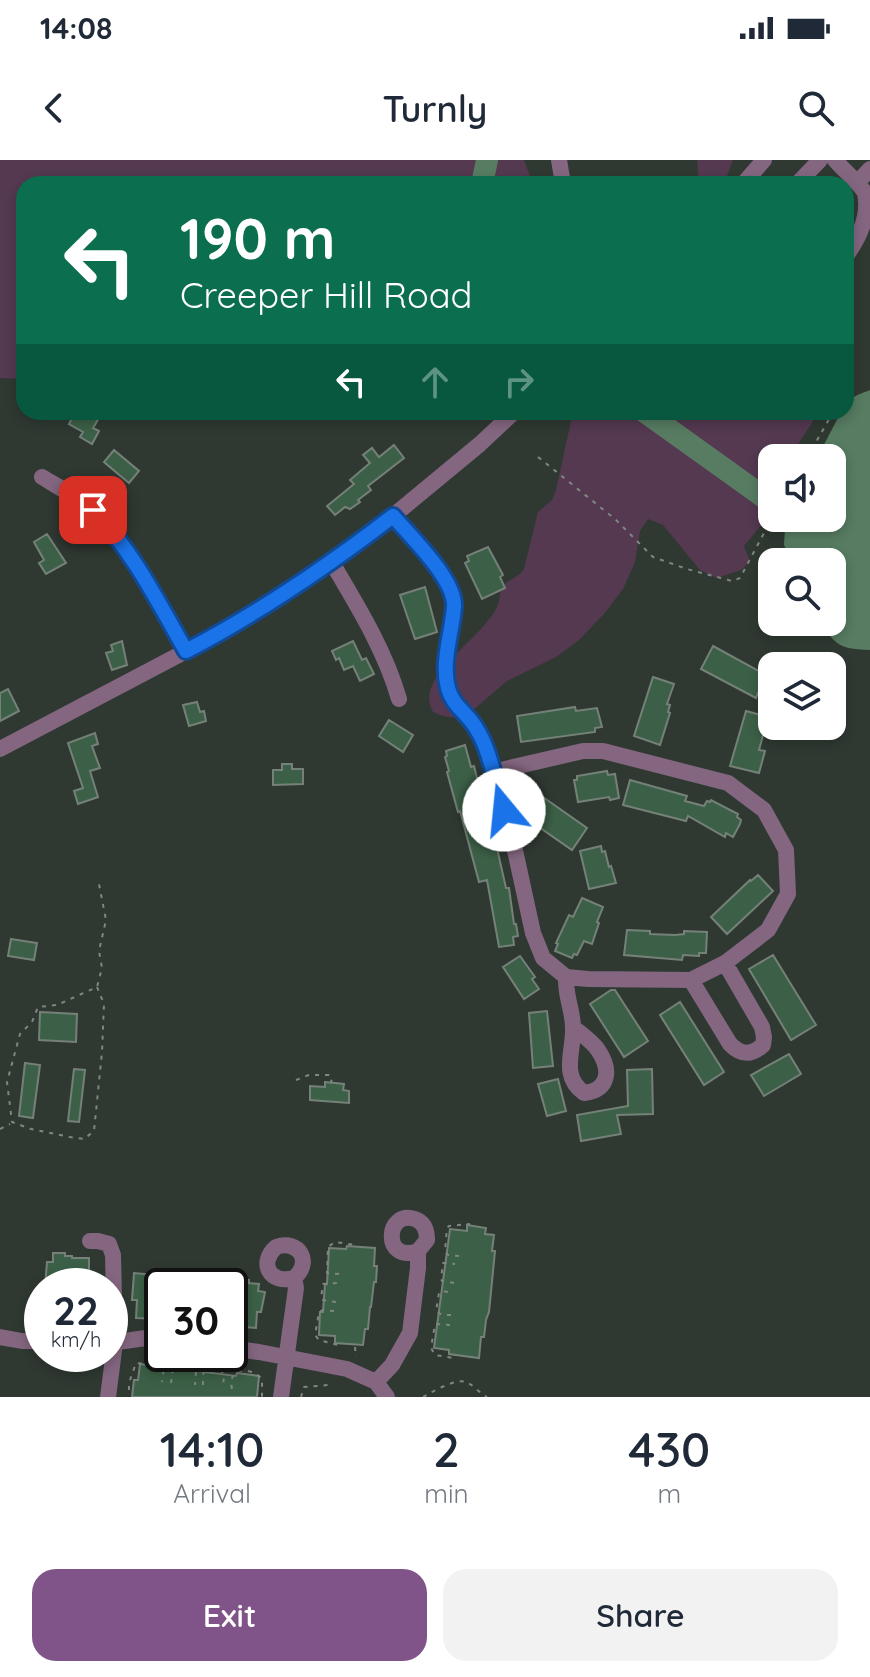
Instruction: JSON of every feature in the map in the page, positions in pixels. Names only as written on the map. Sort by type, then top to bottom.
[{"type":"street","points":[[751,176],[764,160]]},
{"type":"street","points":[[805,176],[820,160]]},
{"type":"street","points":[[835,160],[850,176]]},
{"type":"street","points":[[857,183],[870,169]]},
{"type":"street","points":[[854,180],[867,197],[869,215],[866,228],[854,245]]},
{"type":"street","points":[[0,749],[267,605],[393,516],[506,420]]},
{"type":"street","points":[[42,477],[93,510],[111,528],[142,573],[186,651]]},
{"type":"street","points":[[393,516],[445,577],[454,603],[447,658],[447,687],[455,704],[475,726],[487,749],[492,772],[511,832],[533,935],[543,958],[566,977],[691,980],[725,963],[768,930],[788,894],[786,850],[764,810],[728,783],[603,751],[583,751],[492,772]]},
{"type":"street","points":[[331,561],[376,643],[399,699]]},
{"type":"street","points":[[691,980],[730,1044],[743,1054],[759,1049],[764,1043],[762,1027],[725,963]]},
{"type":"street","points":[[566,977],[565,991],[573,1027]]},
{"type":"street","points":[[90,1241],[116,1242],[113,1268]]},
{"type":"street","points":[[376,1382],[392,1365],[410,1333],[418,1251]]},
{"type":"street","points":[[281,1397],[296,1288],[294,1278]]},
{"type":"street","points":[[0,1337],[24,1341]]},
{"type":"street","points":[[248,1351],[347,1369],[376,1382],[387,1397]]},
{"type":"street","points":[[108,1397],[110,1372]]},
{"type":"path","points":[[815,444],[828,420]]},
{"type":"path","points":[[538,457],[615,519],[653,557],[687,569],[732,581],[740,578],[764,532]]},
{"type":"path","points":[[0,1129],[12,1122],[84,1139],[94,1131],[104,1004],[97,987],[102,968],[99,951],[106,920],[99,884]]},
{"type":"path","points":[[12,1122],[7,1082],[20,1034],[32,1022],[38,1007],[57,1005],[97,987]]},
{"type":"path","points":[[296,1080],[309,1075],[329,1075],[331,1083]]},
{"type":"path","points":[[459,1256],[448,1255],[445,1251],[447,1228],[470,1224]]},
{"type":"path","points":[[339,1274],[327,1273],[328,1247],[335,1242],[355,1245]]},
{"type":"path","points":[[454,1283],[441,1279],[443,1263],[455,1264]]},
{"type":"path","points":[[336,1302],[321,1298],[323,1284],[337,1283]]},
{"type":"path","points":[[451,1315],[436,1311],[439,1293],[453,1293]]},
{"type":"path","points":[[334,1311],[319,1312],[315,1335],[319,1340],[342,1346]]},
{"type":"path","points":[[450,1325],[435,1324],[431,1348],[435,1355],[456,1357]]},
{"type":"path","points":[[129,1390],[136,1363],[161,1365],[164,1368],[162,1382]]},
{"type":"path","points":[[171,1383],[173,1368],[185,1367],[193,1368],[196,1372],[195,1385]]},
{"type":"path","points":[[203,1385],[205,1370],[221,1371],[224,1374],[223,1388]]},
{"type":"path","points":[[232,1389],[233,1374],[238,1371],[256,1373],[262,1379],[262,1397]]},
{"type":"path","points":[[423,1397],[461,1381],[468,1382],[487,1397]]},
{"type":"path","points":[[301,1397],[304,1387],[329,1385]]},
{"type":"shaded area","points":[[0,160],[524,160],[530,176],[16,176],[16,379],[0,378]]},
{"type":"shaded area","points":[[697,160],[733,160],[727,176],[698,176]]},
{"type":"shaded area","points":[[870,390],[870,650],[840,645],[830,636],[846,636],[846,548],[785,548],[784,545],[785,532],[846,532],[846,444],[824,444],[837,420],[854,420],[854,397]]},
{"type":"shaded area","points":[[571,420],[814,420],[798,444],[758,444],[758,529],[744,546],[750,561],[741,570],[717,578],[700,570],[663,525],[648,519],[640,531],[635,562],[623,589],[579,640],[556,657],[507,681],[466,716],[449,717],[433,712],[429,694],[436,678],[489,619],[497,606],[503,585],[524,569],[538,512],[552,500]]},
{"type":"building","points":[[71,420],[98,420],[93,428],[99,431],[92,444],[80,437],[83,432],[69,424]]},
{"type":"building","points":[[394,445],[404,458],[368,486],[371,490],[358,500],[360,502],[350,509],[345,507],[335,515],[327,506],[354,484],[350,480],[370,463],[363,455],[372,448],[379,457]]},
{"type":"building","points":[[114,450],[139,471],[129,483],[104,462]]},
{"type":"building","points":[[47,534],[66,563],[46,574],[39,563],[44,560],[34,542]]},
{"type":"building","points":[[488,547],[503,575],[500,577],[505,588],[482,599],[465,563],[469,561],[467,556]]},
{"type":"building","points":[[425,587],[437,632],[415,639],[400,595]]},
{"type":"building","points":[[122,641],[127,665],[112,670],[106,653],[113,651],[111,645]]},
{"type":"building","points":[[353,641],[362,660],[366,658],[374,674],[360,681],[353,666],[344,670],[332,651]]},
{"type":"building","points":[[713,646],[758,671],[756,698],[701,669]]},
{"type":"building","points":[[653,677],[674,684],[667,704],[670,705],[670,713],[660,745],[634,736]]},
{"type":"building","points":[[8,689],[19,711],[0,721],[0,693]]},
{"type":"building","points":[[197,702],[200,712],[204,711],[206,721],[189,726],[183,705]]},
{"type":"building","points":[[575,707],[576,711],[597,708],[602,727],[595,728],[595,732],[521,742],[517,716]]},
{"type":"building","points":[[746,711],[758,714],[758,740],[762,740],[759,750],[765,751],[759,773],[730,766]]},
{"type":"building","points":[[389,720],[413,735],[403,752],[379,736]]},
{"type":"building","points":[[95,733],[98,744],[92,746],[100,768],[90,771],[98,797],[78,804],[74,791],[83,788],[68,743]]},
{"type":"building","points":[[465,745],[471,767],[474,766],[486,822],[494,835],[506,888],[509,888],[518,936],[513,937],[514,945],[499,947],[487,880],[479,882],[447,772],[446,751]]},
{"type":"building","points":[[282,764],[292,764],[292,769],[303,769],[303,784],[273,785],[273,770],[282,770]]},
{"type":"building","points":[[607,771],[608,775],[615,774],[619,798],[578,802],[574,780],[577,776]]},
{"type":"building","points":[[630,780],[687,796],[685,801],[704,806],[711,800],[738,814],[740,824],[733,837],[726,833],[725,837],[688,816],[686,821],[623,805]]},
{"type":"building","points":[[534,794],[587,828],[572,850],[525,813],[527,810],[524,808]]},
{"type":"building","points":[[601,846],[616,883],[589,889],[580,851]]},
{"type":"building","points":[[758,875],[773,891],[727,934],[711,917]]},
{"type":"building","points":[[582,898],[603,907],[592,944],[584,941],[572,958],[555,951],[556,943],[569,915],[573,917]]},
{"type":"building","points":[[627,930],[675,935],[684,934],[684,931],[707,932],[706,953],[683,955],[682,960],[624,955]]},
{"type":"building","points":[[11,939],[37,943],[34,960],[8,956]]},
{"type":"building","points":[[773,955],[816,1025],[791,1040],[749,969]]},
{"type":"building","points":[[520,956],[535,977],[532,979],[539,989],[524,999],[503,967]]},
{"type":"building","points":[[615,990],[648,1041],[624,1057],[590,1004]]},
{"type":"building","points":[[680,1002],[724,1072],[704,1085],[660,1015]]},
{"type":"building","points":[[547,1011],[553,1066],[533,1068],[529,1013]]},
{"type":"building","points":[[40,1012],[77,1014],[76,1042],[39,1040]]},
{"type":"building","points":[[789,1054],[801,1074],[764,1096],[751,1075]]},
{"type":"building","points":[[25,1063],[40,1065],[33,1118],[19,1116]]},
{"type":"building","points":[[74,1069],[85,1070],[79,1122],[68,1121]]},
{"type":"building","points":[[652,1069],[653,1114],[617,1115],[621,1134],[581,1141],[577,1115],[628,1106],[627,1070]]},
{"type":"building","points":[[558,1079],[566,1111],[547,1116],[538,1084]]},
{"type":"building","points":[[325,1082],[344,1084],[343,1090],[349,1091],[349,1103],[310,1100],[310,1086],[325,1087]]},
{"type":"building","points":[[467,1225],[486,1228],[485,1234],[494,1235],[489,1312],[484,1337],[481,1337],[479,1358],[449,1354],[449,1350],[434,1348],[450,1229],[467,1231]]},
{"type":"building","points":[[347,1246],[375,1248],[376,1282],[363,1345],[335,1343],[335,1336],[319,1335],[329,1248],[346,1249]]},
{"type":"building","points":[[53,1253],[65,1253],[65,1256],[72,1258],[89,1258],[89,1268],[46,1268],[47,1262],[53,1262]]},
{"type":"building","points":[[134,1273],[144,1274],[144,1318],[136,1318],[137,1300],[132,1300]]},
{"type":"building","points":[[248,1280],[249,1283],[259,1284],[258,1291],[265,1292],[261,1312],[257,1312],[256,1328],[248,1327]]},
{"type":"building","points":[[140,1364],[144,1364],[144,1372],[259,1376],[257,1397],[132,1397],[134,1380],[138,1380]]},
{"type":"waterway","points":[[484,176],[487,160]]},
{"type":"waterway","points":[[656,420],[758,493]]},
{"type":"route","points":[[93,510],[126,548],[186,651],[241,621],[393,516],[445,577],[454,603],[447,658],[447,687],[455,704],[475,726],[487,749],[504,810]]}]
